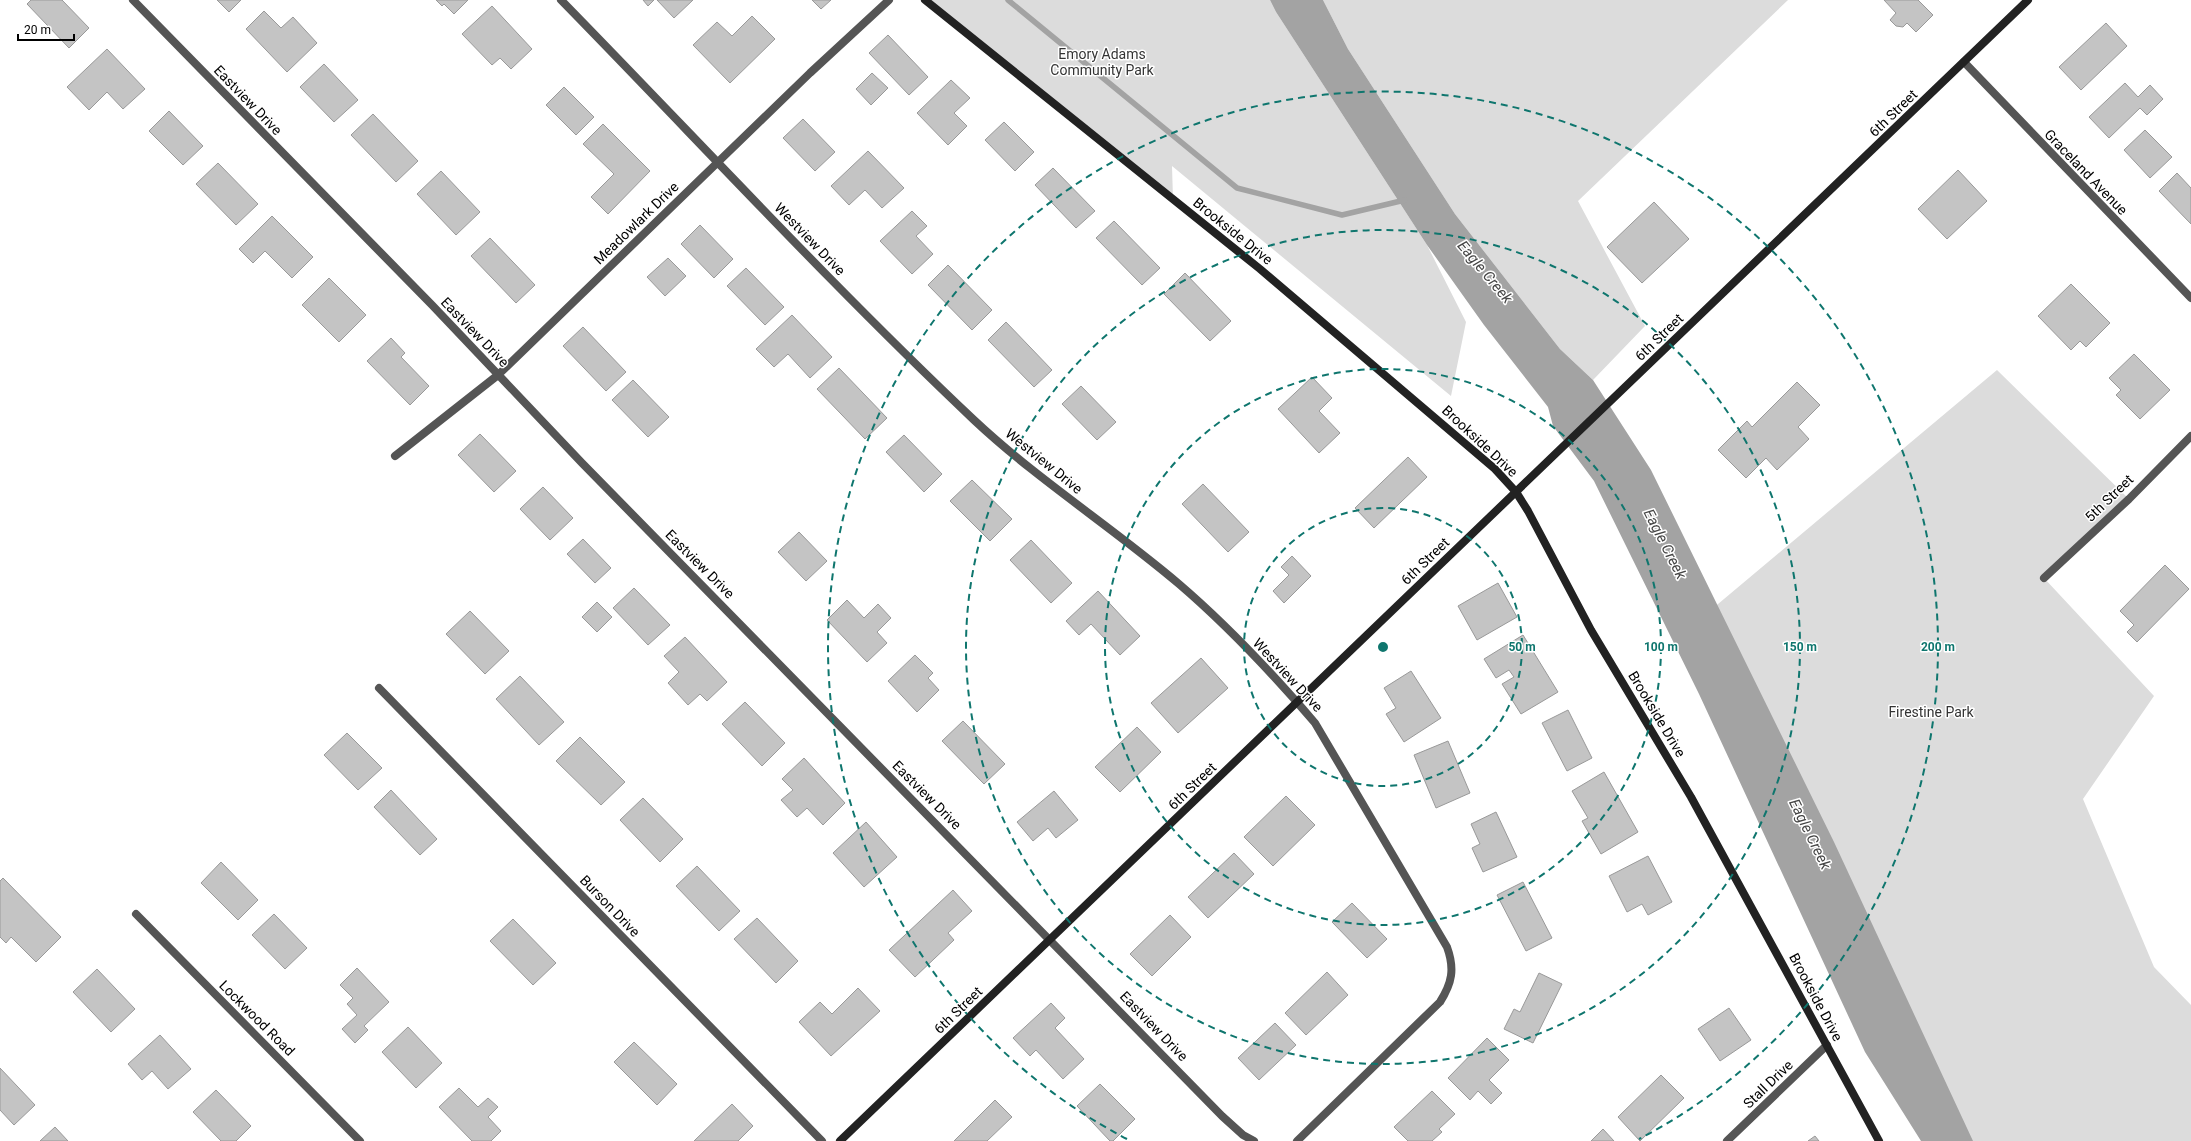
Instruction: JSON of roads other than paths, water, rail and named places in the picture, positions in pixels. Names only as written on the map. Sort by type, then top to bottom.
[{"type":"street","name":"Eastview Drive","points":[[133,0],[582,463],[1051,939],[1222,1116],[1243,1134],[1254,1141]]},
{"type":"street","name":"Westview Drive","points":[[561,0],[869,317],[974,420],[1032,470],[1179,585],[1297,702],[1315,723],[1447,947],[1451,959],[1452,978],[1440,1002],[1297,1141]]},
{"type":"street","name":"Meadowlark Drive","points":[[395,456],[498,375],[810,73],[889,0]]},
{"type":"street","name":"Brookside Drive","points":[[925,0],[1272,278],[1495,469],[1516,492],[1591,630],[1691,797],[1879,1141]]},
{"type":"street","name":"6th Street","points":[[840,1141],[2028,0]]},
{"type":"street","name":"Graceland Avenue","points":[[1964,62],[2191,298]]},
{"type":"street","name":"5th Street","points":[[2044,578],[2129,499],[2191,436]]},
{"type":"street","name":"Burson Drive","points":[[379,688],[822,1141]]},
{"type":"street","name":"Lockwood Road","points":[[136,914],[360,1141]]},
{"type":"street","name":"Stall Drive","points":[[1727,1141],[1827,1045]]},
{"type":"water","name":"Eagle Creek","points":[[1270,0],[1323,0],[1348,49],[1455,214],[1560,349],[1593,380],[1651,470],[1834,842],[1973,1141],[1921,1141],[1865,1052],[1699,694],[1594,481],[1553,426],[1548,407],[1484,325],[1427,245],[1276,12]]},
{"type":"waterway","points":[[1008,0],[1237,188],[1342,215],[1405,200]]},
{"type":"park label","name":"Emory Adams Community Park","points":[[1102,62]]},
{"type":"park label","name":"Firestine Park","points":[[1931,712]]}]
